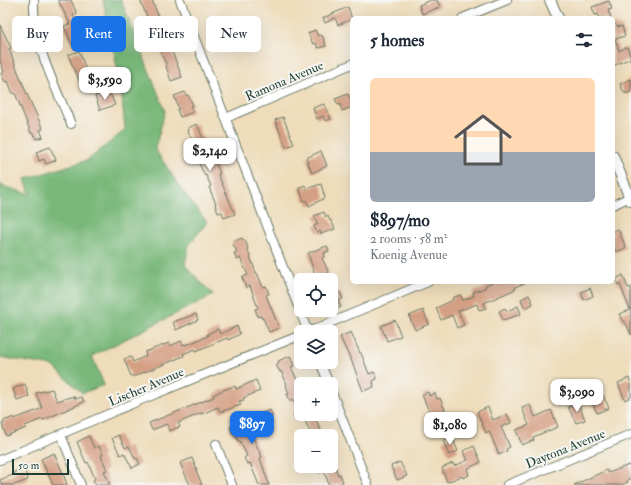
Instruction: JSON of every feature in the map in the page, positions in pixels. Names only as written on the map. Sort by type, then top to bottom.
[{"type":"street","points":[[34,0],[35,22],[42,52],[71,124]]},
{"type":"street","points":[[180,0],[305,325]]},
{"type":"street","points":[[468,16],[507,0]]},
{"type":"street","points":[[550,0],[557,16]]},
{"type":"street","name":"Ramona Avenue","points":[[226,118],[350,65]]},
{"type":"street","points":[[615,161],[630,199],[615,204]]},
{"type":"street","points":[[325,325],[423,284]]},
{"type":"street","name":"Lischer Avenue","points":[[0,460],[153,395],[294,338]]},
{"type":"street","points":[[338,408],[368,485]]},
{"type":"street","name":"Daytona Avenue","points":[[507,485],[631,434]]},
{"type":"street","points":[[61,435],[81,485]]},
{"type":"street","points":[[216,444],[232,485]]},
{"type":"green space","points":[[103,0],[121,0],[134,33],[134,52],[142,52],[165,111],[155,149],[182,190],[207,222],[189,245],[185,265],[213,295],[92,356],[104,385],[82,393],[53,366],[0,357],[0,182],[2,186],[30,194],[25,179],[88,160],[125,130],[121,86],[114,52],[126,52],[126,16],[106,16]]},
{"type":"building","points":[[58,0],[71,0],[77,14],[71,16],[71,42],[64,26],[70,24]]},
{"type":"building","points":[[140,0],[152,0],[158,16],[147,16]]},
{"type":"building","points":[[431,0],[437,0],[440,7],[422,14],[419,5]]},
{"type":"building","points":[[609,1],[612,9],[608,10],[610,16],[595,15],[592,7]]},
{"type":"building","points":[[348,7],[351,16],[350,20],[338,25],[335,18],[325,23],[323,18]]},
{"type":"building","points":[[615,24],[618,27],[622,26],[625,36],[615,39]]},
{"type":"building","points":[[0,25],[11,48],[9,49],[26,92],[43,129],[40,130],[43,137],[36,139],[33,133],[31,133],[15,93],[13,94],[8,81],[5,82],[1,73],[4,72],[0,60]]},
{"type":"building","points":[[315,30],[318,36],[322,35],[326,46],[318,48],[316,43],[313,44],[308,33]]},
{"type":"building","points":[[615,39],[619,51],[627,47],[631,58],[615,65]]},
{"type":"building","points":[[79,52],[85,67],[84,68],[92,85],[83,89],[68,55]]},
{"type":"building","points":[[160,52],[172,52],[182,77],[171,81],[167,66]]},
{"type":"building","points":[[631,79],[631,92],[626,94],[626,92],[624,93],[620,84]]},
{"type":"building","points":[[109,91],[115,105],[100,110],[95,96]]},
{"type":"building","points":[[185,92],[193,105],[190,106],[193,112],[180,117],[177,109],[179,109],[174,96]]},
{"type":"building","points":[[348,94],[350,98],[350,108],[342,111],[340,104],[338,105],[335,99]]},
{"type":"building","points":[[324,104],[331,119],[325,121],[323,116],[317,119],[313,108]]},
{"type":"building","points":[[283,117],[294,144],[286,147],[275,120]]},
{"type":"building","points":[[197,124],[212,161],[214,160],[220,173],[218,174],[235,214],[224,218],[222,212],[218,213],[209,187],[211,186],[196,157],[194,158],[191,150],[193,149],[189,141],[192,140],[188,128]]},
{"type":"building","points":[[50,147],[56,160],[46,164],[44,159],[39,161],[36,152]]},
{"type":"building","points":[[321,151],[327,166],[312,173],[306,158]]},
{"type":"building","points":[[321,184],[325,198],[309,206],[306,200],[304,201],[299,188],[305,185],[306,189]]},
{"type":"building","points":[[324,212],[326,217],[328,216],[330,221],[331,220],[335,229],[321,234],[320,231],[317,233],[314,226],[318,224],[314,216]]},
{"type":"building","points":[[618,229],[626,248],[616,252],[615,250],[615,230]]},
{"type":"building","points":[[242,238],[245,240],[256,273],[263,287],[266,286],[269,294],[266,295],[279,328],[269,332],[263,318],[262,319],[261,316],[258,317],[255,309],[258,308],[250,286],[246,288],[242,277],[248,275],[240,258],[237,260],[234,253],[237,252],[232,242]]},
{"type":"building","points":[[327,246],[329,251],[324,253],[325,256],[322,258],[329,273],[314,273],[308,253]]},
{"type":"building","points":[[623,275],[628,288],[631,287],[631,335],[625,321],[623,322],[619,314],[630,310],[620,284],[618,285],[616,279]]},
{"type":"building","points":[[522,284],[515,287],[516,289],[484,303],[486,308],[479,310],[477,304],[458,311],[464,325],[457,328],[452,315],[441,320],[436,308],[460,295],[463,300],[474,296],[473,292],[485,288],[486,285]]},
{"type":"building","points":[[590,288],[593,296],[584,300],[581,292]]},
{"type":"building","points":[[340,292],[343,299],[338,301],[338,293]]},
{"type":"building","points":[[529,295],[533,304],[525,308],[521,299]]},
{"type":"building","points":[[338,301],[341,307],[338,308]]},
{"type":"building","points":[[518,306],[521,314],[503,320],[499,311],[505,308],[507,311]]},
{"type":"building","points":[[423,310],[429,324],[415,330],[409,316]]},
{"type":"building","points":[[196,314],[198,320],[176,330],[173,322]]},
{"type":"building","points":[[395,320],[401,336],[387,341],[381,326]]},
{"type":"building","points":[[237,326],[240,334],[228,340],[227,338],[196,351],[195,349],[183,354],[184,356],[135,376],[131,376],[124,359],[131,357],[133,362],[146,356],[145,352],[169,343],[170,346],[181,341],[183,345],[186,345],[208,336],[207,334],[218,329],[220,334]]},
{"type":"building","points":[[351,332],[369,374],[374,372],[377,379],[373,381],[374,387],[363,391],[352,362],[340,337]]},
{"type":"building","points":[[290,356],[294,366],[291,367],[296,377],[294,377],[294,402],[293,399],[290,401],[287,394],[289,394],[287,384],[281,371],[280,372],[276,365],[279,364],[278,361]]},
{"type":"building","points":[[629,378],[631,384],[631,397],[625,400],[618,383]]},
{"type":"building","points":[[256,380],[260,391],[243,398],[244,400],[239,401],[241,405],[220,412],[218,407],[202,414],[201,413],[178,423],[180,427],[169,431],[167,424],[152,430],[149,423],[214,397],[213,395],[223,390],[235,386],[236,389]]},
{"type":"building","points":[[25,384],[29,396],[17,400],[13,389]]},
{"type":"building","points":[[52,389],[57,401],[74,396],[75,399],[82,397],[84,402],[43,420],[42,419],[25,426],[26,428],[6,436],[2,424],[4,423],[3,421],[14,417],[14,419],[42,408],[36,393]]},
{"type":"building","points":[[428,392],[429,396],[435,393],[437,399],[440,398],[445,410],[441,411],[442,414],[432,418],[422,395]]},
{"type":"building","points":[[603,395],[609,408],[597,413],[591,400]]},
{"type":"building","points":[[576,404],[576,406],[579,405],[585,420],[576,423],[568,407]]},
{"type":"building","points":[[530,405],[535,417],[551,410],[558,427],[533,437],[534,440],[522,445],[516,430],[529,425],[522,408]]},
{"type":"building","points":[[488,407],[493,420],[507,414],[511,423],[501,427],[510,447],[506,449],[507,451],[499,455],[489,431],[486,433],[477,412]]},
{"type":"building","points":[[270,410],[273,416],[256,423],[257,425],[249,429],[262,457],[260,458],[269,485],[259,485],[250,463],[247,464],[244,458],[247,456],[240,441],[238,441],[235,434],[233,435],[230,427]]},
{"type":"building","points":[[305,421],[317,421],[320,429],[309,429]]},
{"type":"building","points":[[119,435],[125,448],[129,446],[135,459],[137,458],[140,464],[132,468],[124,453],[120,455],[112,438]]},
{"type":"building","points":[[89,436],[94,448],[99,446],[103,455],[101,456],[107,470],[104,471],[110,485],[96,485],[93,480],[95,479],[88,462],[86,463],[77,442]]},
{"type":"building","points":[[452,437],[458,451],[449,455],[443,441]]},
{"type":"building","points":[[474,446],[481,462],[467,469],[469,475],[447,482],[442,468],[453,463],[454,466],[468,460],[463,451]]},
{"type":"building","points":[[54,453],[67,485],[53,485],[41,459]]},
{"type":"building","points":[[192,458],[202,485],[190,485],[180,463]]},
{"type":"building","points":[[400,462],[407,476],[397,480],[391,466]]},
{"type":"building","points":[[629,465],[631,469],[631,478],[627,480],[628,482],[621,485],[574,485],[607,470],[608,473]]},
{"type":"building","points":[[24,468],[28,480],[14,485],[2,485],[0,480],[15,474],[14,472]]},
{"type":"building","points":[[325,473],[340,474],[343,482],[336,485],[329,485]]}]
